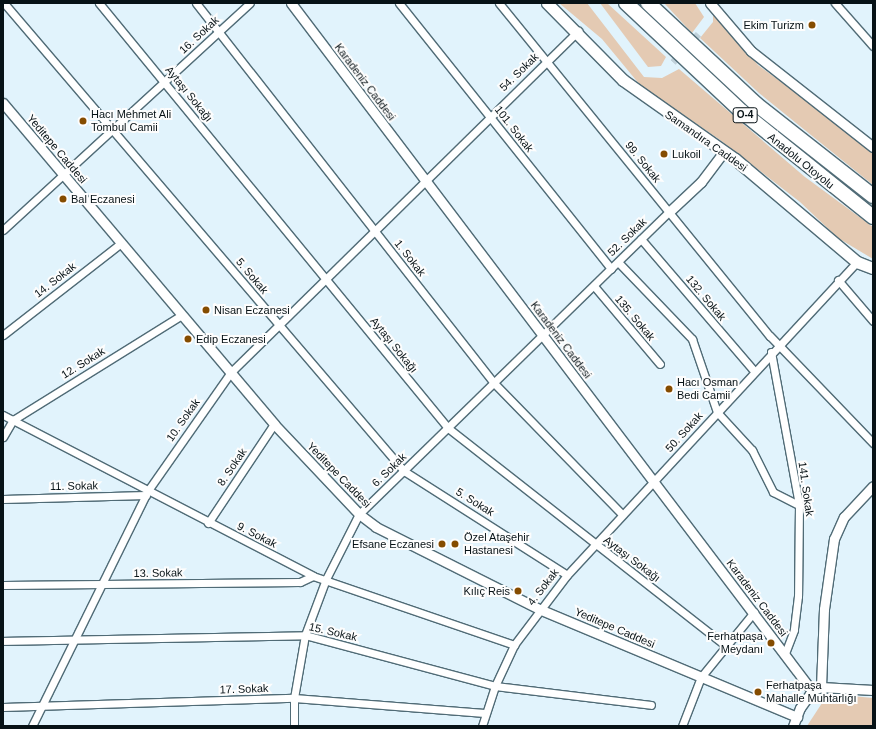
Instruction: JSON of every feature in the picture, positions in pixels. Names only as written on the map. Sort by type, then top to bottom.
[{"type":"highway","name":"Anadolu Otoyolu","points":[[626,3],[740,111],[797,160],[873,217]]},
{"type":"highway","name":"Anadolu Otoyolu","points":[[648,3],[756,104],[873,196]]},
{"type":"main road","name":"Samandıra Caddesi","points":[[547,3],[578,31],[623,80],[724,152],[857,262],[873,268]]},
{"type":"main road","points":[[857,262],[873,276]]},
{"type":"street","name":"5. Sokak","points":[[4,3],[404,471],[567,574]]},
{"type":"street","name":"Aytaşı Sokağı","points":[[99,3],[448,428],[593,544],[726,646]]},
{"type":"street","name":"1. Sokak","points":[[196,3],[494,383],[622,514]]},
{"type":"street","name":"16. Sokak","points":[[3,230],[250,3]]},
{"type":"street","name":"Karadeniz Caddesi","points":[[291,3],[542,336],[754,612],[812,691]]},
{"type":"street","name":"101. Sokak","points":[[399,3],[611,269]]},
{"type":"street","name":"99. Sokak","points":[[499,3],[770,336],[779,344]]},
{"type":"street","points":[[710,3],[751,51],[873,147]]},
{"type":"street","points":[[836,3],[870,37],[873,46]]},
{"type":"street","name":"54. Sokak","points":[[424,180],[578,31]]},
{"type":"street","name":"Yeditepe Caddesi","points":[[3,103],[274,424],[359,514],[376,527],[539,609],[797,717]]},
{"type":"street","name":"52. Sokak","points":[[542,336],[701,182],[724,152]]},
{"type":"street","name":"10. Sokak","points":[[32,726],[147,493],[231,372],[424,180]]},
{"type":"street","name":"132. Sokak","points":[[641,239],[754,371]]},
{"type":"street","name":"14. Sokak","points":[[3,335],[121,243]]},
{"type":"street","points":[[618,262],[692,339],[717,412],[752,450],[773,492],[799,505]]},
{"type":"street","name":"50. Sokak","points":[[653,482],[771,352],[838,280],[857,262]]},
{"type":"street","points":[[838,280],[873,321]]},
{"type":"street","name":"135. Sokak","points":[[594,286],[660,364]]},
{"type":"street","name":"12. Sokak","points":[[3,437],[13,420],[182,315]]},
{"type":"street","name":"6. Sokak","points":[[294,726],[294,698],[305,635],[326,578],[359,514],[542,336]]},
{"type":"street","points":[[779,344],[873,444]]},
{"type":"street","name":"141. Sokak","points":[[771,352],[799,505],[798,596],[794,630],[785,654]]},
{"type":"street","name":"9. Sokak","points":[[3,415],[147,493],[313,576],[326,578],[514,645]]},
{"type":"street","name":"8. Sokak","points":[[208,523],[274,424]]},
{"type":"street","name":"4. Sokak","points":[[482,726],[484,713],[514,645],[539,609],[593,544],[653,482]]},
{"type":"street","points":[[821,687],[824,608],[834,539],[844,517],[873,486]]},
{"type":"street","name":"11. Sokak","points":[[3,498],[147,493]]},
{"type":"street","name":"13. Sokak","points":[[3,585],[300,582],[313,576]]},
{"type":"street","points":[[682,726],[701,677],[754,612]]},
{"type":"street","name":"15. Sokak","points":[[3,640],[305,635],[495,686],[651,705]]},
{"type":"street","points":[[793,726],[812,691],[821,687],[873,690]]},
{"type":"street","name":"17. Sokak","points":[[3,707],[294,698],[484,713]]},
{"type":"shaded area","points":[[559,3],[587,3],[644,77],[662,78],[679,69],[805,177],[873,227],[873,259],[838,238],[800,202],[720,140],[640,85],[602,39]]},
{"type":"shaded area","points":[[600,3],[607,3],[666,57],[661,66],[648,67]]},
{"type":"shaded area","points":[[664,3],[695,3],[704,17],[692,33]]},
{"type":"shaded area","points":[[713,11],[758,65],[873,149],[873,185],[759,93],[700,38],[713,22]]},
{"type":"shaded area","points":[[852,696],[873,698],[873,726],[807,726],[824,700]]},
{"type":"tunnel","points":[[673,62],[698,34]]},
{"type":"place","name":"Ekim Turizm","points":[[812,25]]},
{"type":"place","name":"Hacı Mehmet Ali Tombul Camii","points":[[83,121]]},
{"type":"place","name":"Lukoil","points":[[664,154]]},
{"type":"place","name":"Bal Eczanesi","points":[[63,199]]},
{"type":"place","name":"Nisan Eczanesi","points":[[206,310]]},
{"type":"place","name":"Edip Eczanesi","points":[[188,339]]},
{"type":"place","name":"Hacı Osman Bedi Camii","points":[[669,389]]},
{"type":"place","name":"Efsane Eczanesi","points":[[442,544]]},
{"type":"place","name":"Özel Ataşehir Hastanesi","points":[[455,544]]},
{"type":"place","name":"Kılıç Reis","points":[[518,591]]},
{"type":"place","name":"Ferhatpaşa Meydanı","points":[[771,643]]},
{"type":"place","name":"Ferhatpaşa Mahalle Muhtarlığı","points":[[758,692]]}]
